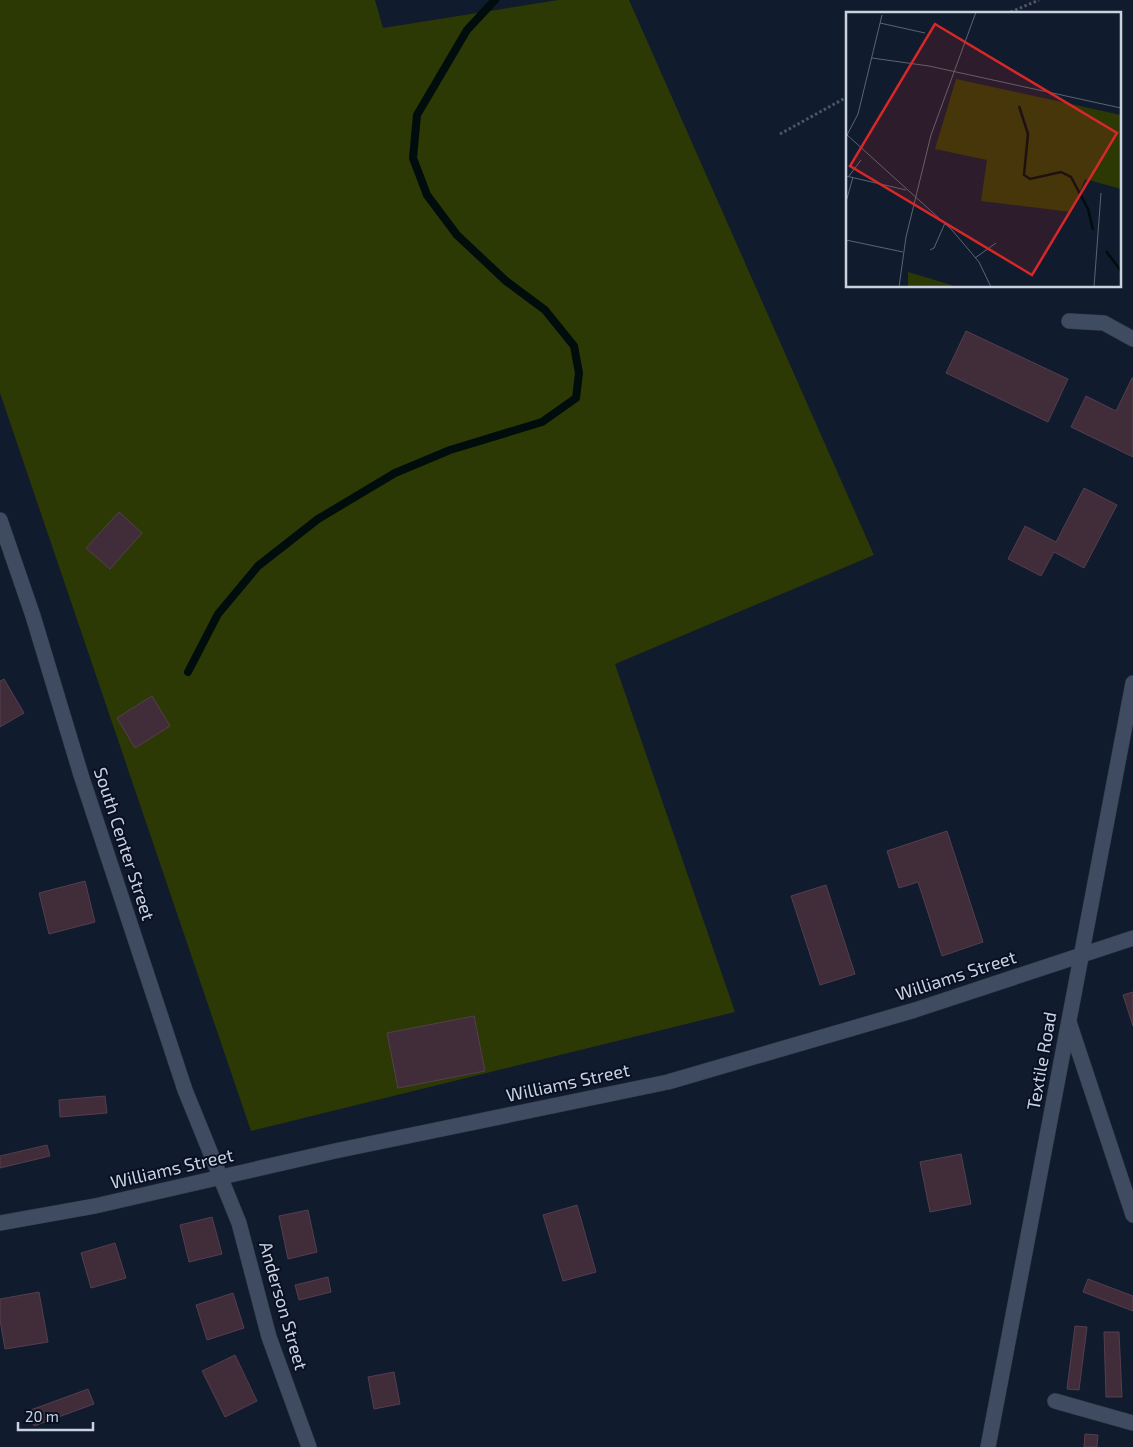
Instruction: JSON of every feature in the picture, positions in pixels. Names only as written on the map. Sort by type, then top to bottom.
[{"type":"street","points":[[1069,321],[1104,323],[1133,339]]},
{"type":"street","name":"South Center Street","points":[[0,520],[33,616],[81,775],[185,1090],[221,1177]]},
{"type":"street","name":"Textile Road","points":[[988,1447],[1132,688]]},
{"type":"street","name":"Williams Street","points":[[0,1223],[95,1206],[221,1177],[668,1082],[915,1010],[1133,938]]},
{"type":"street","points":[[1068,1020],[1133,1215]]},
{"type":"street","name":"Anderson Street","points":[[221,1177],[239,1223],[269,1337],[309,1447]]},
{"type":"street","points":[[1055,1401],[1133,1422]]},
{"type":"path","points":[[1011,12],[1039,0]]},
{"type":"path","points":[[780,134],[846,98]]},
{"type":"green space","points":[[0,0],[375,0],[383,28],[558,0],[629,0],[874,555],[615,664],[735,1012],[251,1131],[0,393]]},
{"type":"building","points":[[966,331],[1068,379],[1048,422],[946,373]]},
{"type":"building","points":[[1132,378],[1133,457],[1071,427],[1086,396],[1116,411]]},
{"type":"building","points":[[1084,488],[1117,505],[1084,568],[1054,552],[1041,576],[1008,559],[1025,526],[1056,542]]},
{"type":"building","points":[[119,512],[142,533],[110,569],[86,548]]},
{"type":"building","points":[[4,679],[24,713],[0,727],[0,681]]},
{"type":"building","points":[[152,696],[170,726],[135,748],[117,718]]},
{"type":"building","points":[[947,831],[983,942],[942,956],[918,882],[899,888],[887,851]]},
{"type":"building","points":[[85,881],[95,922],[49,934],[39,893]]},
{"type":"building","points":[[826,885],[855,974],[820,985],[791,896]]},
{"type":"building","points":[[1133,992],[1133,1026],[1123,995]]},
{"type":"building","points":[[474,1016],[485,1071],[398,1088],[387,1033]]},
{"type":"building","points":[[105,1096],[107,1113],[60,1117],[59,1100]]},
{"type":"building","points":[[47,1145],[50,1156],[0,1168],[0,1156]]},
{"type":"building","points":[[961,1154],[971,1204],[930,1212],[920,1162]]},
{"type":"building","points":[[577,1205],[596,1272],[563,1281],[543,1215]]},
{"type":"building","points":[[308,1210],[317,1252],[288,1259],[279,1216]]},
{"type":"building","points":[[212,1217],[222,1254],[189,1262],[180,1225]]},
{"type":"building","points":[[115,1243],[126,1278],[91,1288],[81,1253]]},
{"type":"building","points":[[328,1277],[331,1292],[299,1300],[295,1285]]},
{"type":"building","points":[[1088,1279],[1133,1296],[1133,1311],[1083,1292]]},
{"type":"building","points":[[39,1292],[48,1342],[5,1349],[0,1320],[0,1299]]},
{"type":"building","points":[[233,1293],[244,1328],[207,1340],[196,1305]]},
{"type":"building","points":[[1075,1326],[1087,1327],[1079,1390],[1067,1389]]},
{"type":"building","points":[[1104,1332],[1119,1332],[1122,1397],[1106,1397]]},
{"type":"building","points":[[235,1355],[257,1401],[225,1417],[202,1371]]},
{"type":"building","points":[[394,1372],[400,1404],[374,1409],[368,1377]]},
{"type":"building","points":[[88,1389],[94,1404],[34,1426],[28,1411]]},
{"type":"building","points":[[1085,1434],[1098,1435],[1097,1447],[1084,1447]]},
{"type":"waterway","points":[[188,672],[218,614],[258,566],[318,519],[395,473],[450,450],[542,422],[576,398],[579,373],[574,346],[545,310],[506,281],[457,235],[427,195],[413,158],[417,115],[467,30],[495,0]]}]
